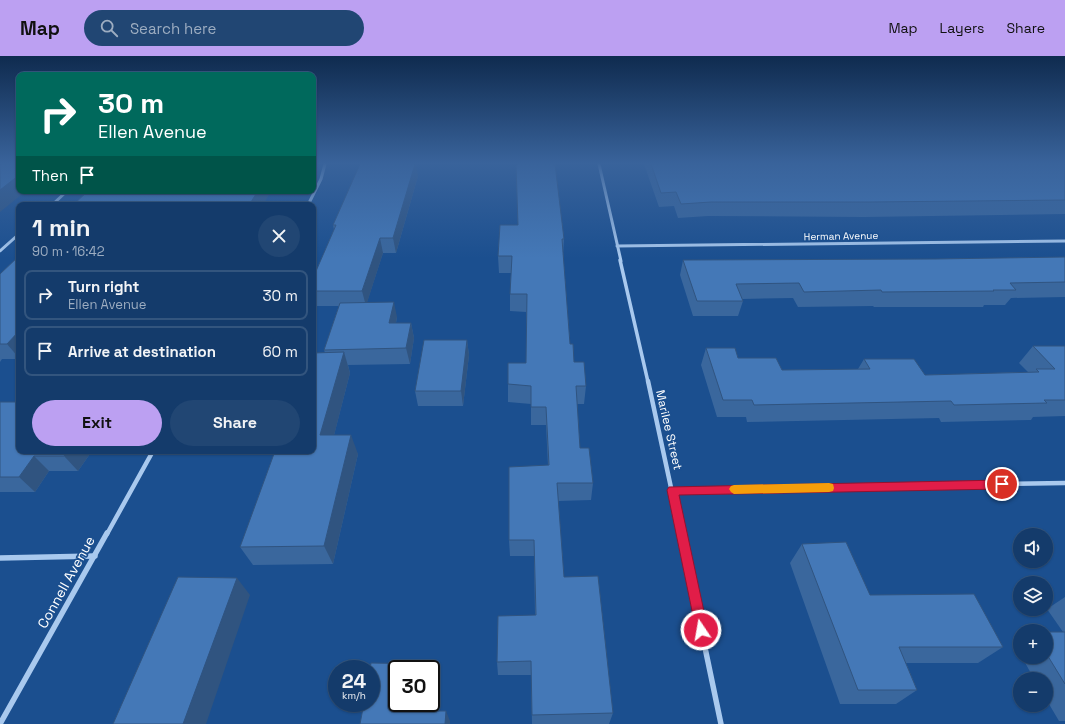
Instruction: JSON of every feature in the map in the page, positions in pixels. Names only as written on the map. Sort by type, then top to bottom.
[{"type":"street","points":[[55,202],[63,195]]},
{"type":"street","name":"Marilee Street","points":[[606,195],[672,490],[721,724]]},
{"type":"street","points":[[0,251],[16,237]]},
{"type":"street","name":"Herman Avenue","points":[[617,246],[1065,241]]},
{"type":"street","name":"Connell Avenue","points":[[0,724],[151,454]]},
{"type":"street","points":[[672,490],[1065,483]]},
{"type":"street","points":[[0,558],[95,556]]},
{"type":"building","points":[[84,195],[255,195],[251,202],[76,202]]},
{"type":"building","points":[[346,195],[406,195],[393,238],[380,238],[362,291],[316,291],[316,271],[336,225],[333,225]]},
{"type":"building","points":[[517,195],[559,195],[564,239],[562,239],[570,344],[573,344],[574,362],[584,362],[586,386],[576,386],[580,448],[589,448],[593,483],[557,483],[564,577],[598,576],[613,713],[532,715],[531,661],[497,662],[498,616],[536,615],[534,540],[509,540],[509,467],[549,465],[546,407],[531,407],[531,386],[508,384],[508,363],[526,363],[527,294],[510,294],[512,256],[498,256],[500,225],[518,225]]},
{"type":"building","points":[[677,195],[1065,195],[1065,200],[711,202],[681,204]]},
{"type":"building","points":[[1065,257],[1065,282],[1010,283],[1016,290],[882,292],[881,290],[804,292],[799,283],[736,284],[743,301],[697,301],[683,260],[935,259]]},
{"type":"building","points":[[16,259],[16,334],[7,344],[0,344],[0,274]]},
{"type":"building","points":[[394,302],[389,323],[411,323],[406,348],[324,350],[340,303]]},
{"type":"building","points":[[424,340],[467,340],[461,391],[415,391]]},
{"type":"building","points":[[1033,346],[1065,346],[1065,400],[1044,400],[1047,403],[954,405],[951,401],[754,405],[752,400],[723,400],[706,348],[735,348],[738,358],[776,358],[782,370],[870,369],[864,359],[914,359],[925,375],[1039,372],[1036,369],[1055,369]]},
{"type":"building","points":[[344,352],[320,435],[351,435],[324,546],[240,547],[274,454],[316,454],[316,353]]},
{"type":"building","points":[[0,402],[16,402],[16,454],[66,454],[64,456],[34,456],[19,477],[0,477]]},
{"type":"building","points":[[846,542],[870,595],[974,594],[1003,647],[899,647],[917,690],[858,690],[802,544]]},
{"type":"building","points":[[178,577],[237,578],[183,724],[113,724]]},
{"type":"building","points":[[1053,632],[1065,632],[1065,684],[1053,664]]},
{"type":"building","points":[[380,663],[388,663],[388,712],[446,711],[445,724],[360,724],[362,712],[380,712]]},
{"type":"slow traffic","points":[[734,489],[829,488]]},
{"type":"route","points":[[701,630],[672,490],[1002,484]]}]
